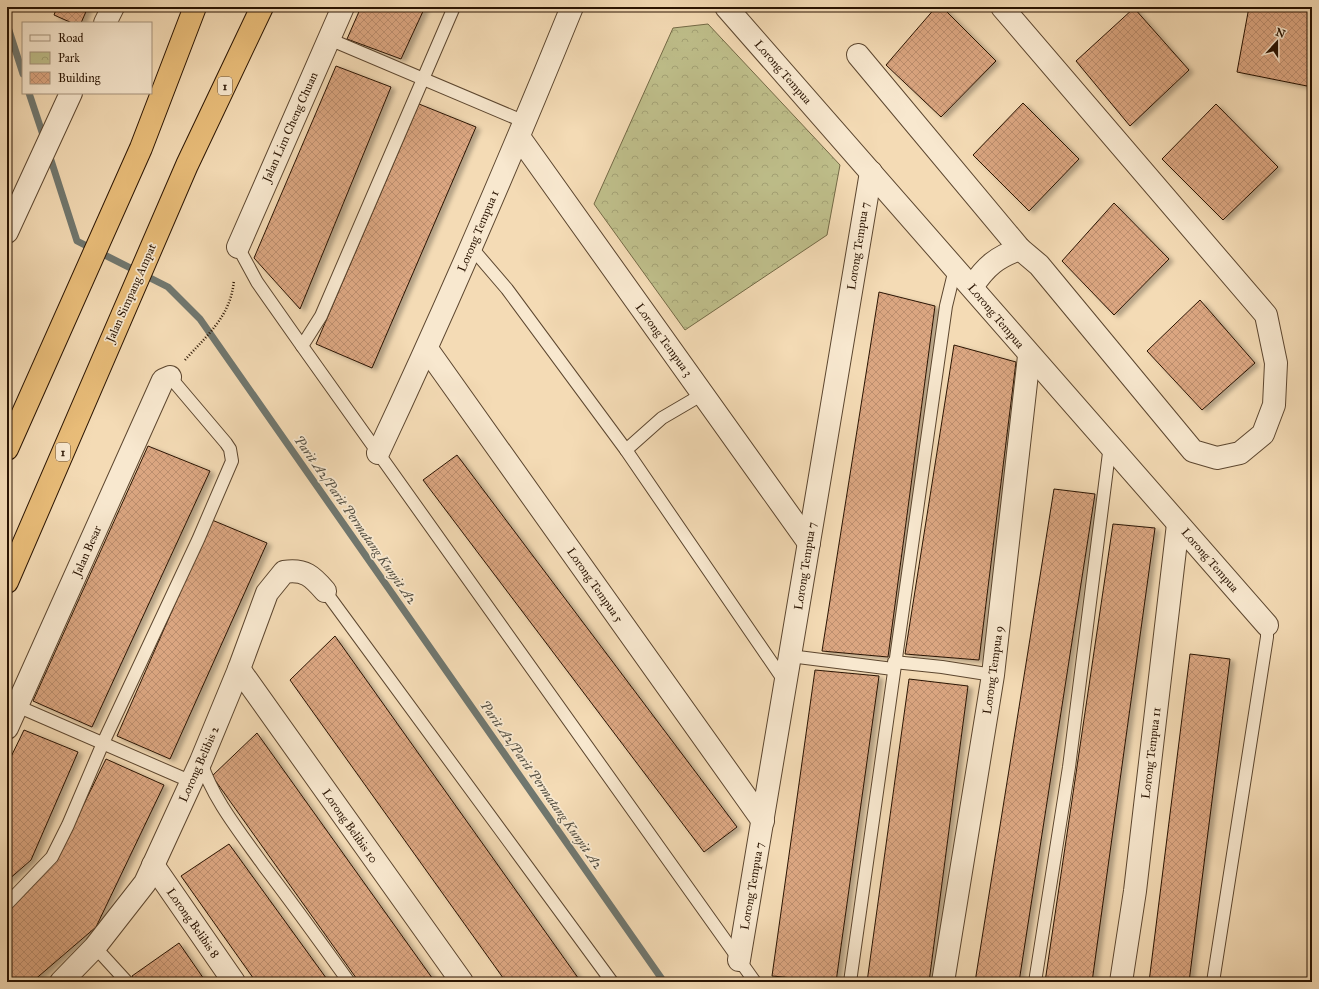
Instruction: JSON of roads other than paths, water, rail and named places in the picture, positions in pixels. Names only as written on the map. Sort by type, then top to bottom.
[{"type":"highway","points":[[7,449],[141,148],[195,7]]},
{"type":"highway","name":"Jalan Simpang Ampat","points":[[7,582],[187,165],[262,7]]},
{"type":"street","points":[[106,22],[113,7]]},
{"type":"street","name":"Jalan Lim Cheng Chuan","points":[[238,248],[343,7]]},
{"type":"street","name":"Lorong Tempua 1","points":[[378,453],[427,348],[522,130],[572,7]]},
{"type":"street","name":"Lorong Tempua","points":[[726,7],[972,287],[1029,356],[1110,445],[1267,625]]},
{"type":"street","points":[[858,55],[1020,249],[1039,265],[1193,451],[1217,458],[1240,453],[1263,434],[1274,405],[1276,362],[1266,315],[1002,7]]},
{"type":"street","points":[[7,232],[57,120],[70,94]]},
{"type":"street","name":"Lorong Tempua 3","points":[[522,130],[703,394],[809,543]]},
{"type":"street","name":"Lorong Tempua 7","points":[[739,960],[871,172]]},
{"type":"street","points":[[972,287],[983,270],[1004,255],[1020,249]]},
{"type":"street","name":"Lorong Tempua 5","points":[[427,348],[763,821]]},
{"type":"street","name":"Lorong Tempua 9","points":[[943,982],[993,675],[1029,356]]},
{"type":"street","name":"Jalan Besar","points":[[7,728],[163,380],[170,377]]},
{"type":"street","name":"Lorong Tempua 11","points":[[1121,982],[1135,891],[1178,524]]},
{"type":"street","name":"Lorong Belibis 2","points":[[61,982],[95,947],[145,883],[201,761],[239,669],[267,593],[284,572],[298,570],[313,578],[325,591]]},
{"type":"street","name":"Lorong Belibis 10","points":[[239,669],[462,982]]},
{"type":"street","name":"Lorong Belibis 8","points":[[153,865],[234,982]]},
{"type":"lane","points":[[302,346],[321,316],[454,7]]},
{"type":"lane","points":[[329,39],[423,80],[522,130]]},
{"type":"lane","points":[[471,247],[507,289],[626,450],[786,683]]},
{"type":"lane","points":[[238,248],[257,282],[302,346],[755,982]]},
{"type":"lane","points":[[850,982],[946,306],[955,269]]},
{"type":"lane","points":[[7,904],[52,857],[68,825],[103,743],[198,540],[232,461],[230,449],[170,377]]},
{"type":"lane","points":[[626,450],[662,418],[703,394]]},
{"type":"lane","points":[[1035,982],[1069,767],[1110,445]]},
{"type":"lane","points":[[325,591],[612,982]]},
{"type":"lane","points":[[1213,982],[1267,637],[1267,625]]},
{"type":"lane","points":[[790,656],[894,665],[942,667],[993,675]]},
{"type":"lane","points":[[17,706],[192,782]]},
{"type":"lane","points":[[201,761],[215,793],[245,839],[349,982]]},
{"type":"lane","points":[[95,947],[127,982]]},
{"type":"waterway","name":"Parit A2/Parit Permatang Kunyit A2","points":[[7,24],[22,71]]},
{"type":"waterway","name":"Parit A2/Parit Permatang Kunyit A2","points":[[29,94],[44,138]]},
{"type":"waterway","name":"Parit A2/Parit Permatang Kunyit A2","points":[[49,154],[77,241],[168,287],[200,319],[664,982]]}]
